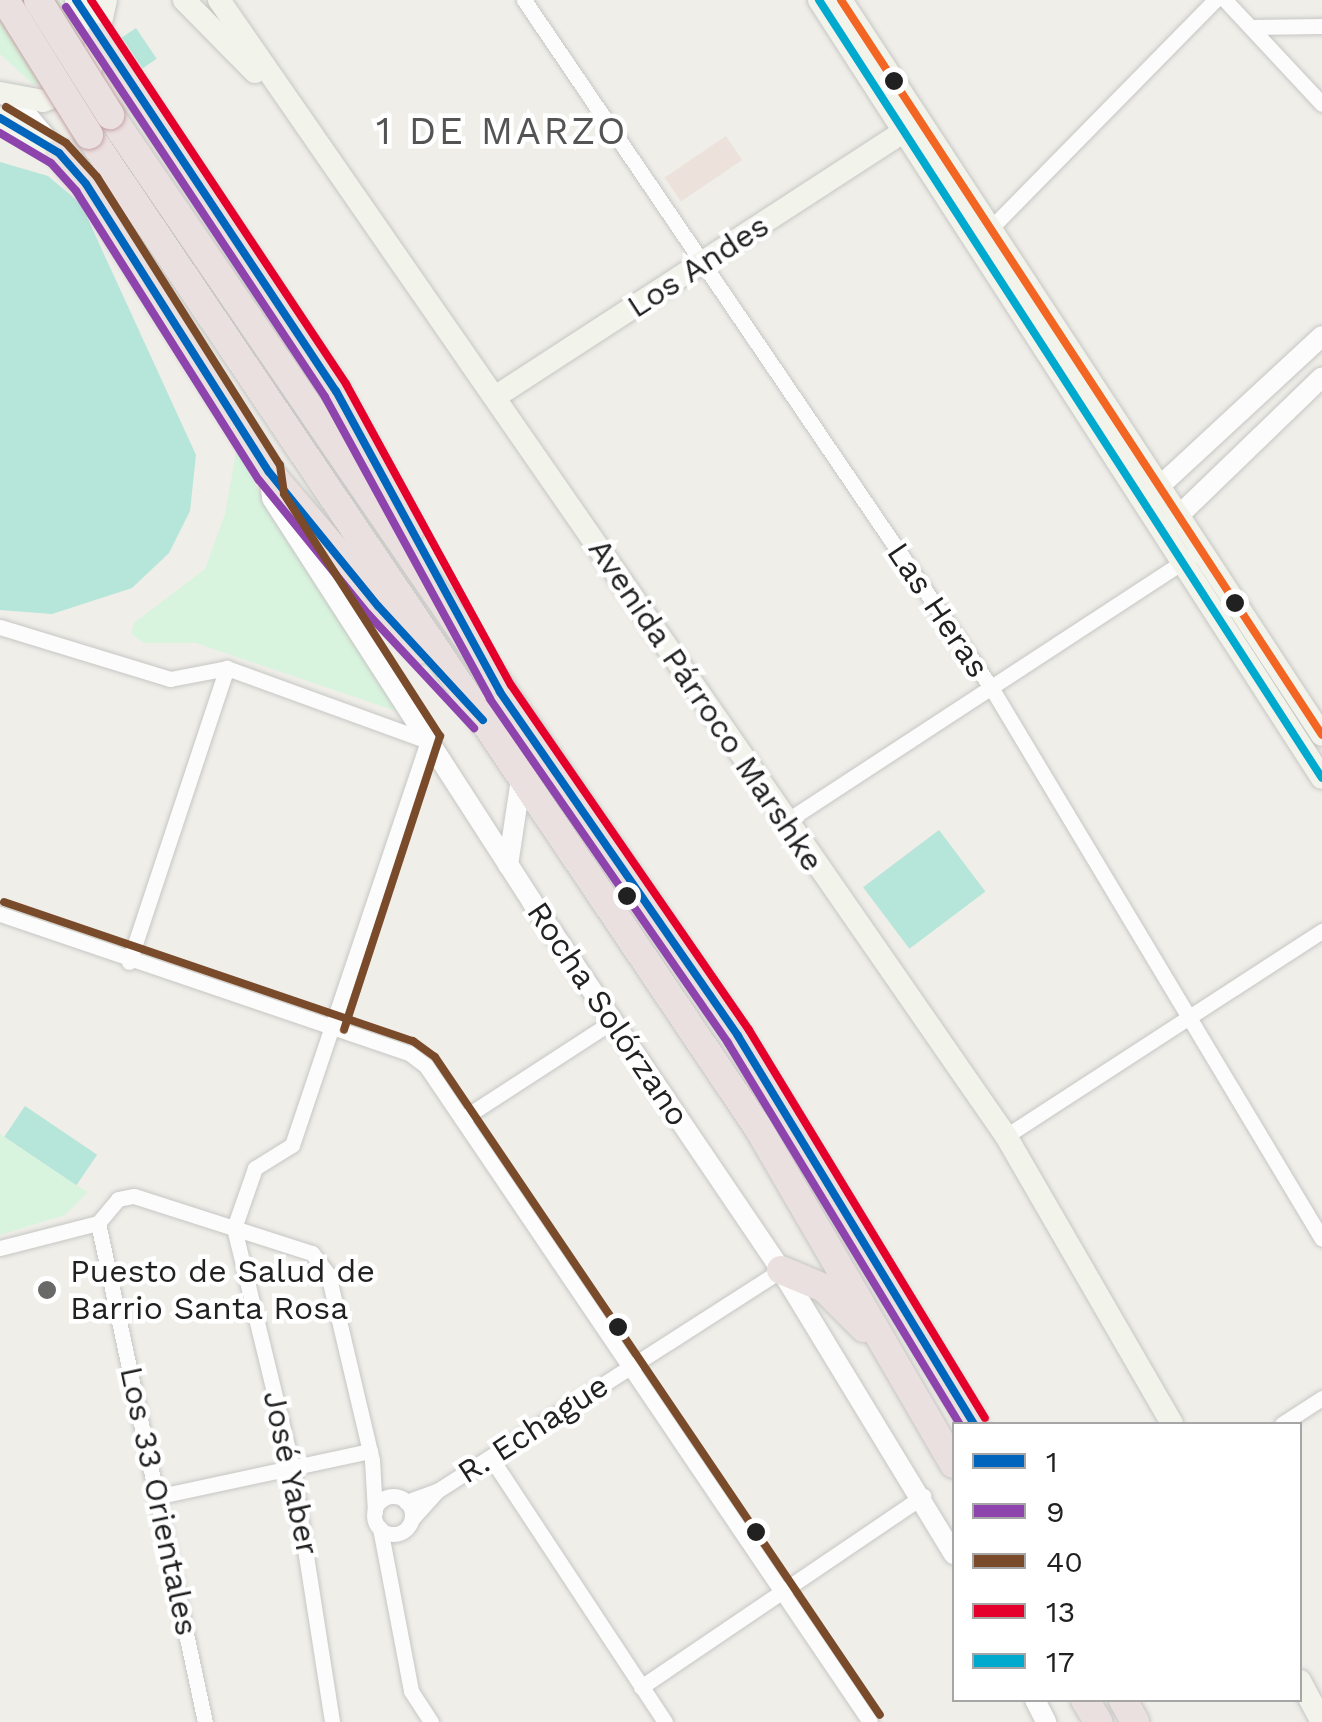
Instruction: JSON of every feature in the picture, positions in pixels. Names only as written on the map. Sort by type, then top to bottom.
[{"type":"highway","points":[[5,0],[178,268],[746,1110],[952,1460]]},
{"type":"highway","points":[[38,0],[500,692],[738,1036],[973,1422]]},
{"type":"highway","points":[[100,37],[336,391],[500,692]]},
{"type":"highway","points":[[59,154],[86,184],[269,472],[378,606],[479,713]]},
{"type":"highway","points":[[781,1270],[841,1300],[903,1373]]},
{"type":"main road","points":[[76,0],[100,37]]},
{"type":"main road","points":[[3,89],[44,101],[76,92],[91,77],[106,0]]},
{"type":"main road","points":[[184,0],[294,107]]},
{"type":"main road","name":"Avenida Párroco Marshke","points":[[219,0],[1006,1136],[1171,1422]]},
{"type":"main road","points":[[818,0],[988,230],[1162,486],[1180,515],[1191,556],[1322,778]]},
{"type":"main road","points":[[841,0],[909,128],[1162,533],[1191,556],[1322,735]]},
{"type":"main road","points":[[0,118],[59,154]]},
{"type":"main road","name":"Los Andes","points":[[495,396],[909,128]]},
{"type":"main road","points":[[1302,1685],[1322,1722]]},
{"type":"street","name":"Las Heras","points":[[524,0],[992,689],[1322,1239]]},
{"type":"street","points":[[988,230],[1216,0]]},
{"type":"street","points":[[1225,0],[1322,104]]},
{"type":"street","points":[[1251,28],[1322,26]]},
{"type":"street","points":[[3,89],[59,154]]},
{"type":"street","points":[[1142,502],[1322,336]]},
{"type":"street","points":[[1162,533],[1322,377]]},
{"type":"street","name":"Rocha Solórzano","points":[[269,472],[272,498],[508,866],[781,1270],[923,1496],[952,1550]]},
{"type":"street","points":[[785,822],[1191,556]]},
{"type":"street","points":[[0,627],[170,680],[226,668],[428,740],[292,1145],[255,1168],[234,1228]]},
{"type":"street","points":[[129,962],[226,668]]},
{"type":"street","points":[[508,866],[521,779]]},
{"type":"street","points":[[0,914],[129,962],[409,1053],[462,1119],[870,1722]]},
{"type":"street","points":[[1006,1136],[1187,1014],[1322,931]]},
{"type":"street","points":[[462,1119],[613,1021]]},
{"type":"street","points":[[0,1248],[98,1223],[118,1200],[134,1196],[312,1253],[328,1274],[371,1455],[378,1520],[390,1559],[412,1691],[430,1722]]},
{"type":"street","name":"Los 33 Orientales","points":[[98,1223],[160,1496],[205,1722]]},
{"type":"street","name":"José Yaber","points":[[234,1228],[292,1466],[332,1722]]},
{"type":"street","name":"R. Echague","points":[[378,1520],[380,1502],[437,1491],[781,1270]]},
{"type":"street","points":[[1285,1422],[1322,1398]]},
{"type":"street","points":[[160,1496],[292,1466],[371,1455]]},
{"type":"street","points":[[371,1455],[402,1500],[410,1523],[391,1534],[378,1520]]},
{"type":"street","points":[[491,1458],[666,1722]]},
{"type":"street","name":"R. Echague","points":[[390,1559],[410,1523],[437,1491]]},
{"type":"street","points":[[641,1687],[923,1496]]},
{"type":"shaded area","points":[[136,28],[157,59],[143,68],[122,38]]},
{"type":"shaded area","points":[[726,136],[742,160],[681,201],[665,177]]},
{"type":"shaded area","points":[[0,162],[48,176],[81,204],[196,455],[190,511],[169,553],[132,588],[52,614],[0,610]]},
{"type":"shaded area","points":[[939,830],[985,891],[909,949],[863,887]]},
{"type":"shaded area","points":[[25,1106],[97,1155],[76,1185],[4,1137]]},
{"type":"green space","points":[[0,0],[60,0],[80,36],[75,68],[64,80],[34,85],[0,54]]},
{"type":"green space","points":[[237,447],[270,515],[402,713],[196,643],[144,643],[131,634],[134,623],[205,569],[225,514]]},
{"type":"green space","points":[[0,1134],[88,1192],[65,1215],[0,1235]]},
{"type":"transit line","name":"1","points":[[76,0],[336,391],[500,692],[738,1036],[973,1422]]},
{"type":"transit line","name":"13","points":[[91,0],[346,384],[511,685],[749,1030],[985,1418]]},
{"type":"transit line","name":"17","points":[[819,0],[1322,778]]},
{"type":"transit line","points":[[841,0],[1322,735]]},
{"type":"transit line","name":"9","points":[[66,7],[325,397],[490,699],[728,1043],[959,1422]]},
{"type":"transit line","name":"40","points":[[6,107],[66,143],[97,177],[280,465],[284,494],[440,736],[344,1030]]},
{"type":"transit line","name":"1","points":[[0,118],[59,153],[86,184],[269,472],[378,606],[483,720]]},
{"type":"transit line","name":"9","points":[[0,133],[51,163],[76,191],[259,480],[368,614],[474,728]]},
{"type":"transit line","name":"40","points":[[4,902],[413,1041],[435,1057],[880,1715]]},
{"type":"place","name":"Puesto de Salud de Barrio Santa Rosa","points":[[47,1290]]},
{"type":"district","name":"1 DE MARZO","points":[[502,132]]}]
